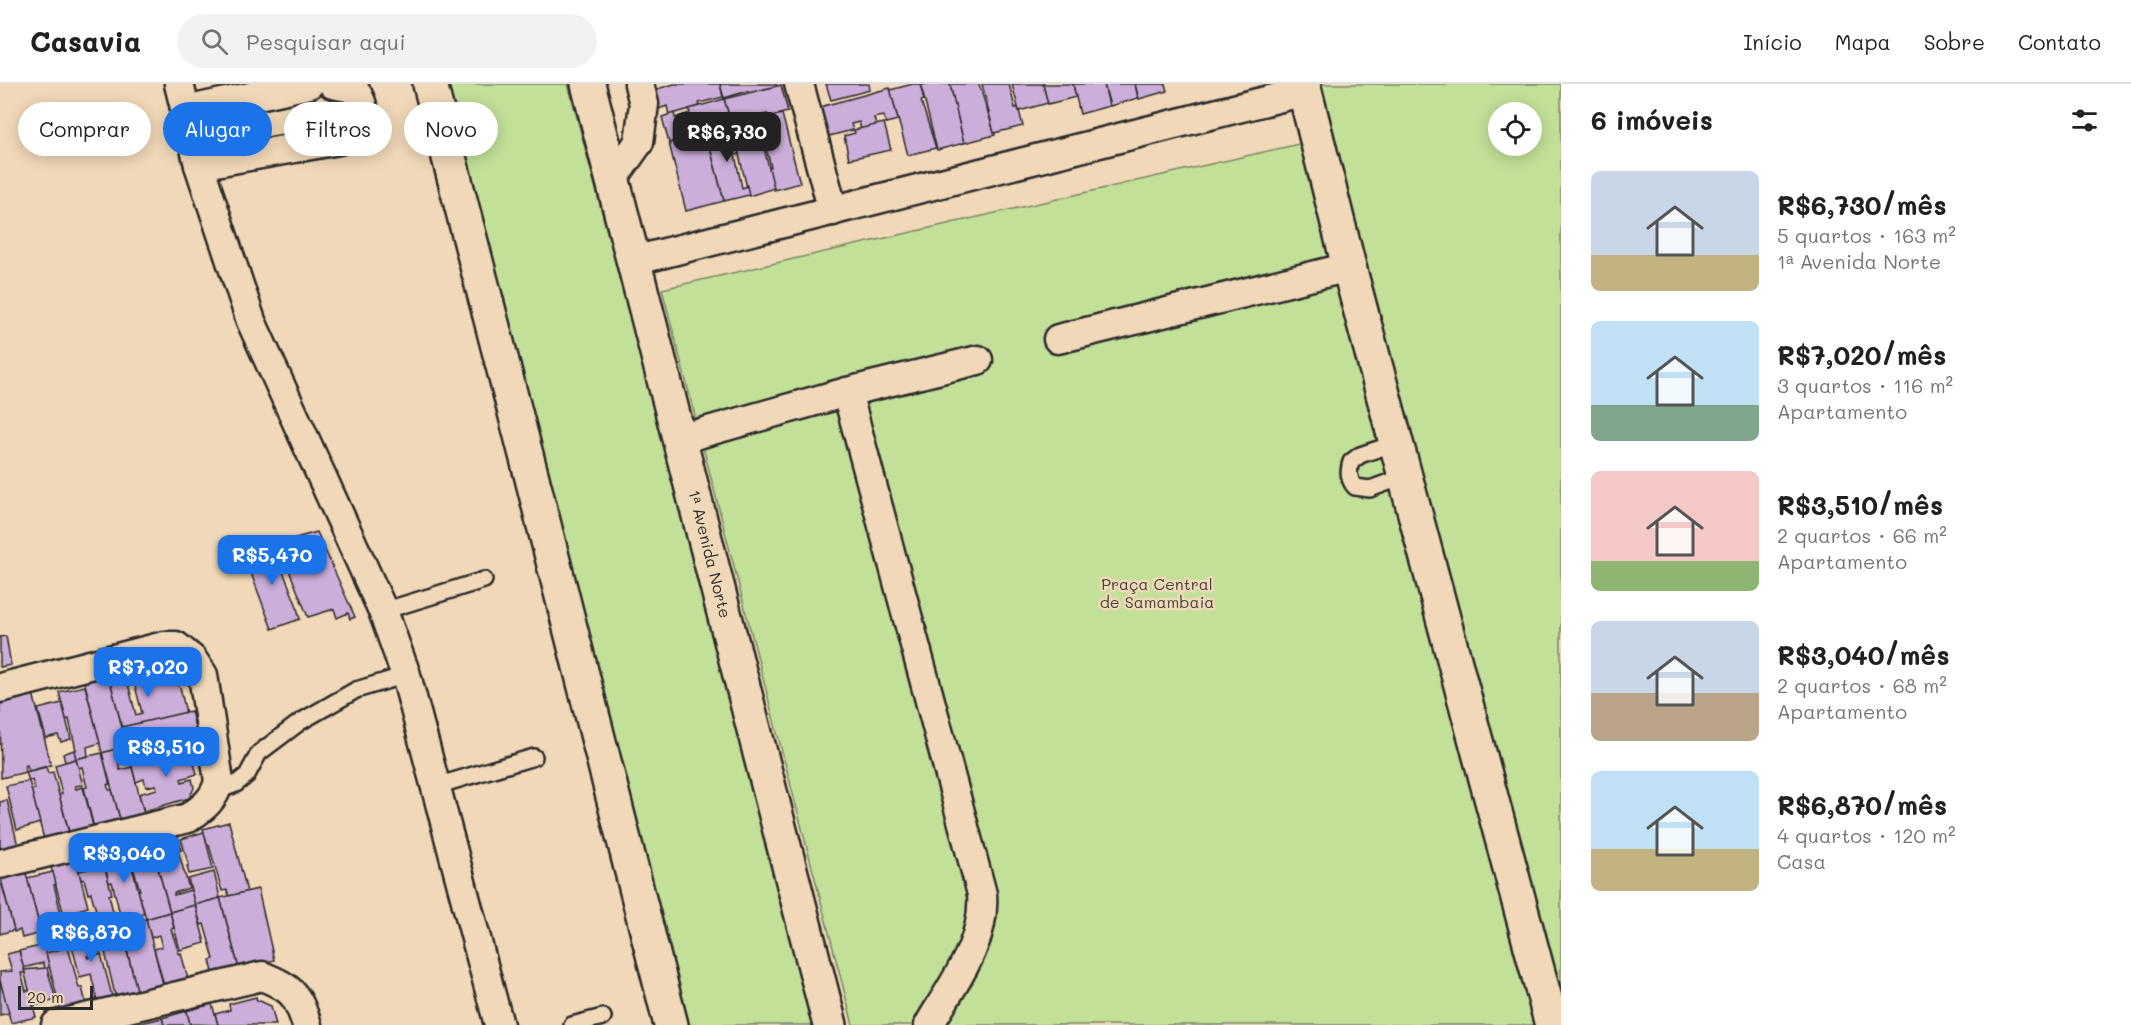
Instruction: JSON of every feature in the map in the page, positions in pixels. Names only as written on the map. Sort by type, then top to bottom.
[{"type":"main road","points":[[430,84],[670,1025]]},
{"type":"main road","name":"1ᵃ Avenida Norte","points":[[588,84],[830,1025]]},
{"type":"main road","points":[[1304,87],[1349,267],[1552,1025]]},
{"type":"street","points":[[309,84],[182,97],[200,165],[251,321],[383,611],[406,675],[499,1025]]},
{"type":"street","points":[[200,165],[339,140],[353,135],[363,128],[365,117],[363,106],[353,88],[333,84]]},
{"type":"street","points":[[612,180],[639,142],[644,104],[639,84]]},
{"type":"street","points":[[799,84],[833,211]]},
{"type":"street","points":[[633,261],[833,211],[1304,87]]},
{"type":"street","points":[[1058,339],[1349,267]]},
{"type":"street","points":[[680,439],[847,392],[978,360]]},
{"type":"street","points":[[847,392],[982,894],[983,909],[978,936],[929,1025]]},
{"type":"street","points":[[0,688],[164,646],[176,646],[192,659],[203,675],[219,781],[217,791],[201,809],[188,818],[0,864]]},
{"type":"street","points":[[56,1025],[262,976],[287,987],[300,1004],[307,1025]]},
{"type":"lane","points":[[1396,443],[1360,455],[1351,462],[1348,471],[1350,482],[1354,487],[1370,489],[1405,476]]},
{"type":"lane","points":[[383,611],[484,580]]},
{"type":"lane","points":[[217,791],[236,784],[247,775],[259,753],[300,722],[356,690],[406,675]]},
{"type":"lane","points":[[436,786],[534,757]]},
{"type":"lane","points":[[572,1025],[603,1017]]},
{"type":"green space","points":[[447,84],[568,84],[817,1025],[685,1025],[465,156],[498,156],[498,102],[452,102]]},
{"type":"green space","name":"Praça Central de Samambaia","points":[[1297,84],[1561,84],[1561,1025],[853,1025],[662,289],[1312,141]]},
{"type":"building","points":[[674,84],[720,84],[723,97],[699,103],[700,106],[669,115],[667,106],[659,109],[654,90]]},
{"type":"building","points":[[720,84],[776,84],[777,86],[724,98]]},
{"type":"building","points":[[826,84],[869,84],[870,90],[831,100]]},
{"type":"building","points":[[920,84],[924,100],[921,101],[936,148],[908,155],[890,90]]},
{"type":"building","points":[[950,84],[964,143],[937,150],[921,86]]},
{"type":"building","points":[[950,84],[979,84],[995,135],[964,143]]},
{"type":"building","points":[[982,84],[1009,84],[1015,108],[1018,107],[1023,126],[994,133]]},
{"type":"building","points":[[1012,84],[1043,84],[1048,103],[1019,111]]},
{"type":"building","points":[[1043,84],[1073,84],[1076,97],[1048,104]]},
{"type":"building","points":[[1073,84],[1104,84],[1109,106],[1080,114]]},
{"type":"building","points":[[1104,84],[1135,84],[1138,98],[1110,106]]},
{"type":"building","points":[[1135,84],[1165,84],[1167,91],[1139,99]]},
{"type":"building","points":[[781,85],[788,112],[767,117],[767,114],[731,123],[724,99]]},
{"type":"building","points":[[890,88],[898,120],[886,123],[884,116],[877,117],[874,118],[876,125],[861,129],[859,122],[851,124],[853,130],[825,137],[816,108]]},
{"type":"building","points":[[724,99],[732,126],[717,130],[715,121],[713,122],[715,131],[669,143],[662,117],[674,113],[675,118],[690,113],[689,109]]},
{"type":"building","points":[[782,114],[800,183],[774,190],[768,167],[771,167],[759,120]]},
{"type":"building","points":[[757,120],[774,188],[749,196],[732,126]]},
{"type":"building","points":[[884,123],[891,150],[849,159],[844,136],[855,133],[854,130]]},
{"type":"building","points":[[732,126],[739,154],[735,155],[742,188],[747,186],[749,195],[724,201],[706,133]]},
{"type":"building","points":[[706,133],[724,201],[686,211],[669,143]]},
{"type":"building","points":[[317,532],[355,617],[350,619],[348,613],[337,618],[334,609],[308,617],[278,543]]},
{"type":"building","points":[[272,544],[300,619],[272,629],[243,552]]},
{"type":"building","points":[[6,636],[11,665],[0,667],[0,637]]},
{"type":"building","points":[[155,668],[180,687],[186,713],[122,727],[110,681],[126,676],[136,715],[142,713],[132,674]]},
{"type":"building","points":[[108,673],[127,747],[102,753],[84,680]]},
{"type":"building","points":[[85,686],[100,743],[87,747],[88,756],[76,759],[69,719],[66,720],[59,692]]},
{"type":"building","points":[[33,693],[51,765],[29,771],[27,765],[25,766],[26,772],[1,778],[0,702]]},
{"type":"building","points":[[62,703],[71,739],[61,742],[58,735],[46,738],[38,709]]},
{"type":"building","points":[[191,711],[200,747],[186,750],[185,747],[139,757],[140,761],[131,763],[122,727]]},
{"type":"building","points":[[116,749],[120,770],[132,767],[145,817],[121,823],[102,753]]},
{"type":"building","points":[[190,749],[197,774],[181,779],[182,782],[192,779],[194,788],[189,798],[144,811],[139,794],[157,789],[156,785],[146,787],[144,779],[136,782],[131,763]]},
{"type":"building","points":[[74,750],[76,759],[65,762],[63,754]]},
{"type":"building","points":[[102,753],[110,784],[107,785],[109,790],[112,790],[121,823],[94,828],[84,788],[87,787],[82,767],[78,768],[76,759]]},
{"type":"building","points":[[76,759],[83,785],[75,786],[76,789],[83,787],[93,826],[69,832],[59,795],[62,794],[55,765]]},
{"type":"building","points":[[46,767],[48,773],[53,772],[70,837],[45,843],[31,790],[35,789],[26,772]]},
{"type":"building","points":[[29,781],[40,823],[17,830],[6,786]]},
{"type":"building","points":[[7,800],[18,846],[0,850],[0,802]]},
{"type":"building","points":[[229,822],[247,892],[229,896],[227,890],[222,891],[203,829]]},
{"type":"building","points":[[204,832],[213,869],[189,874],[181,839]]},
{"type":"building","points":[[178,836],[181,850],[178,851],[189,888],[174,893],[174,895],[191,890],[195,905],[170,912],[151,843]]},
{"type":"building","points":[[151,843],[170,912],[146,919],[138,890],[140,890],[127,849]]},
{"type":"building","points":[[128,851],[144,913],[121,918],[103,858]]},
{"type":"building","points":[[76,860],[88,907],[78,910],[79,913],[89,911],[95,932],[70,938],[51,867]]},
{"type":"building","points":[[104,865],[112,894],[109,895],[116,924],[101,928],[91,893],[88,894],[79,871]]},
{"type":"building","points":[[53,872],[66,934],[43,940],[27,878]]},
{"type":"building","points":[[214,872],[220,898],[195,905],[188,879]]},
{"type":"building","points":[[26,873],[41,933],[22,938],[20,930],[14,932],[1,879]]},
{"type":"building","points":[[0,885],[2,885],[14,930],[0,934]]},
{"type":"building","points":[[258,889],[274,960],[239,969],[220,898]]},
{"type":"building","points":[[220,898],[239,969],[214,976],[210,960],[214,959],[204,924],[201,925],[195,905]]},
{"type":"building","points":[[195,905],[205,943],[180,950],[170,912]]},
{"type":"building","points":[[170,912],[174,928],[171,929],[179,954],[181,953],[189,983],[165,989],[154,949],[162,947],[159,935],[151,938],[146,919]]},
{"type":"building","points":[[146,919],[164,988],[138,995],[127,950],[133,949],[132,947],[126,948],[122,933],[133,930],[131,922]]},
{"type":"building","points":[[120,925],[137,990],[115,995],[105,952],[119,948],[119,946],[100,950],[94,932]]},
{"type":"building","points":[[95,932],[100,952],[87,956],[88,958],[101,954],[112,996],[97,1000],[91,974],[80,977],[70,938]]},
{"type":"building","points":[[44,945],[50,967],[47,968],[56,1000],[33,1006],[24,970],[45,968],[43,963],[23,968],[19,951]]},
{"type":"building","points":[[68,947],[87,1008],[61,1013],[46,953]]},
{"type":"building","points":[[19,951],[25,973],[21,973],[26,991],[29,990],[36,1017],[11,1023],[0,981],[0,972],[12,971],[7,954]]},
{"type":"building","points":[[0,981],[9,1013],[0,1015]]},
{"type":"building","points":[[256,997],[257,1001],[271,1006],[276,1025],[218,1025],[215,1014],[230,1010],[229,1004]]},
{"type":"building","points":[[212,1004],[218,1025],[190,1024],[186,1011]]},
{"type":"building","points":[[187,1011],[190,1025],[164,1025],[162,1018]]},
{"type":"building","points":[[162,1018],[164,1025],[137,1025],[137,1024]]}]
